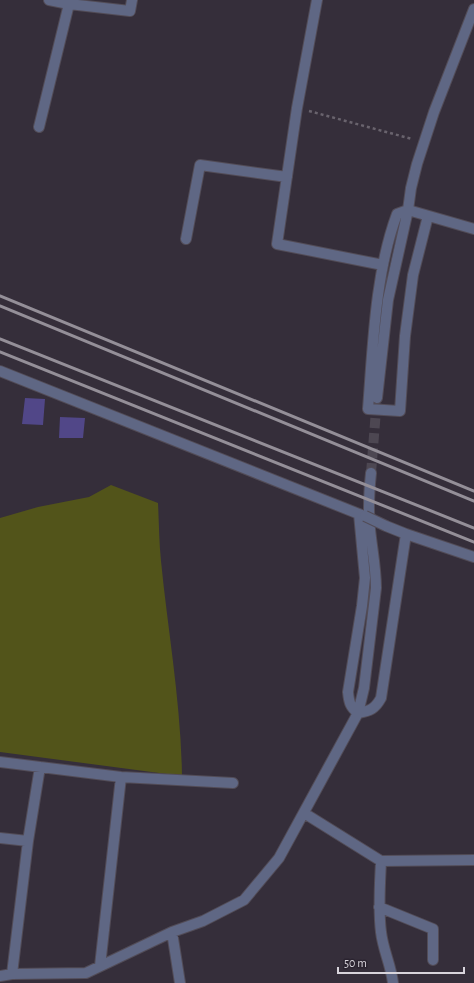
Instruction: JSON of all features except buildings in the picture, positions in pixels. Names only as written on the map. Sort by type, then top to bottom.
[{"type":"street","points":[[49,0],[69,4],[130,11],[132,0]]},
{"type":"street","points":[[317,0],[297,108],[276,244],[383,265]]},
{"type":"street","points":[[39,127],[69,4]]},
{"type":"street","points":[[377,398],[388,300],[408,210],[411,188],[417,164],[434,112],[474,9]]},
{"type":"street","points":[[186,239],[200,165],[287,177]]},
{"type":"street","points":[[428,216],[412,282],[405,336],[400,411],[368,409],[375,319],[383,265],[390,231],[397,214],[408,210],[474,229]]},
{"type":"street","points":[[0,370],[406,534],[474,558]]},
{"type":"street","points":[[0,976],[12,974],[86,973],[172,932],[203,921],[244,900],[279,858],[358,713],[364,688],[376,588],[376,573],[368,504],[371,473]]},
{"type":"street","points":[[362,515],[365,578],[348,692],[351,708],[358,713],[370,711],[377,706],[381,698],[406,534]]},
{"type":"street","points":[[0,762],[121,778],[233,783]]},
{"type":"street","points":[[12,974],[28,841],[40,767]]},
{"type":"street","points":[[100,966],[121,778]]},
{"type":"street","points":[[304,813],[381,861],[474,860]]},
{"type":"street","points":[[0,838],[28,841]]},
{"type":"street","points":[[381,861],[379,907],[384,949],[392,970],[393,983]]},
{"type":"street","points":[[379,907],[433,929],[432,960]]},
{"type":"street","points":[[172,932],[180,983]]},
{"type":"path","points":[[297,108],[424,143]]},
{"type":"shaded area","points":[[111,485],[158,503],[160,554],[177,695],[182,776],[0,752],[0,518],[38,507],[89,497]]},
{"type":"tunnel","points":[[371,473],[377,398]]},
{"type":"railway","points":[[0,296],[474,491]]},
{"type":"railway","points":[[0,306],[474,501]]},
{"type":"railway","points":[[0,339],[474,528]]},
{"type":"railway","points":[[0,352],[474,542]]}]
